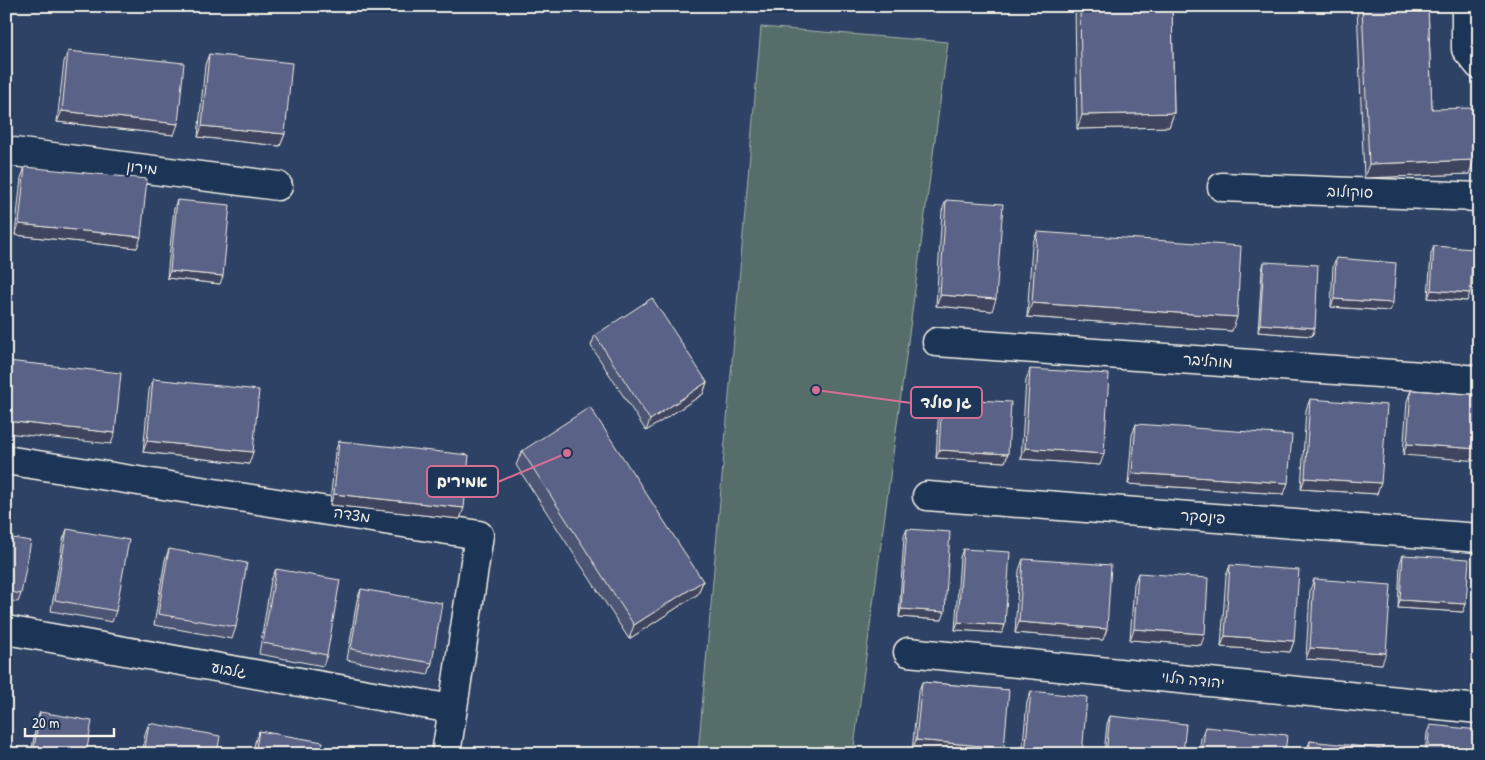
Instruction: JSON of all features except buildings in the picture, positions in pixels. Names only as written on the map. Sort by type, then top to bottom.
[{"type":"street","points":[[1466,6],[1466,49],[1479,65]]},
{"type":"street","name":"מירון","points":[[6,151],[278,186]]},
{"type":"street","name":"סוקולוב","points":[[1222,187],[1479,197]]},
{"type":"street","name":"מוהליבר","points":[[938,342],[1479,380]]},
{"type":"street","name":"מצדה","points":[[6,460],[479,535],[446,754]]},
{"type":"street","name":"פינסקר","points":[[927,496],[1479,538]]},
{"type":"street","name":"גלבוע","points":[[6,630],[452,709]]},
{"type":"street","name":"יהודה הלוי","points":[[908,652],[1479,709]]},
{"type":"green space","points":[[761,27],[948,42],[853,754],[698,754]]},
{"type":"place","name":"גן סולד","points":[[816,390]]},
{"type":"place","name":"אמירים","points":[[567,453]]}]
